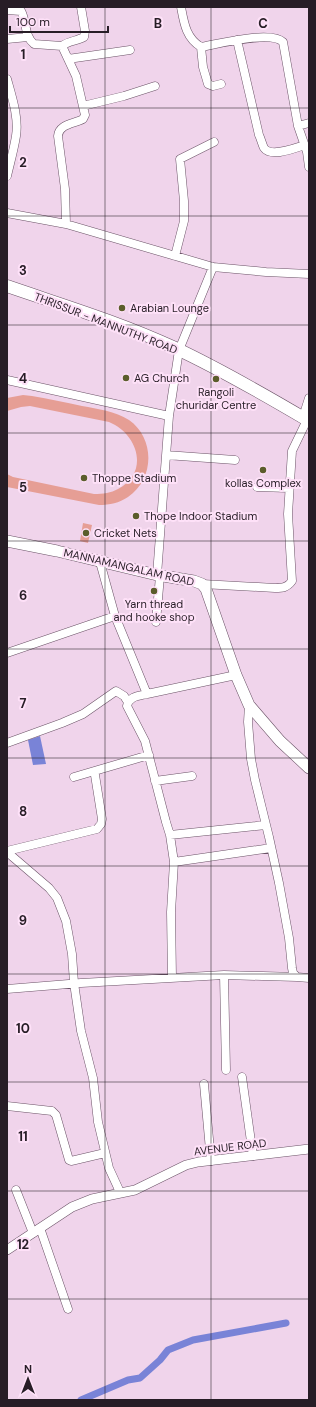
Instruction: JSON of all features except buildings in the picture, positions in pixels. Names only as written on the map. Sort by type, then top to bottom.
[{"type":"main road","name":"THRISSUR - MANNUTHY ROAD","points":[[7,286],[101,319],[179,350],[240,381],[306,419]]},
{"type":"main road","name":"MANNAMANGALAM ROAD","points":[[7,541],[159,576],[194,581],[202,584],[206,589],[236,674],[249,705],[280,741],[309,768]]},
{"type":"street","points":[[7,10],[21,11],[28,37],[34,44],[62,46],[67,43],[80,40],[84,37],[85,31],[81,7]]},
{"type":"street","points":[[181,7],[189,36],[202,47],[203,67],[208,84],[213,86],[221,84]]},
{"type":"street","points":[[7,39],[28,37]]},
{"type":"street","points":[[202,47],[258,37],[273,37],[280,39],[283,42],[298,126],[307,152],[309,167]]},
{"type":"street","points":[[237,40],[259,135],[264,148],[270,152],[276,153],[305,145]]},
{"type":"street","points":[[62,46],[76,76],[85,115],[83,119],[58,130],[65,189],[66,224]]},
{"type":"street","points":[[68,60],[130,50]]},
{"type":"street","points":[[7,79],[10,108],[17,126],[7,175]]},
{"type":"street","points":[[83,106],[124,96],[155,86]]},
{"type":"street","points":[[298,126],[309,123]]},
{"type":"street","points":[[175,256],[184,221],[184,201],[180,159],[214,142]]},
{"type":"street","points":[[7,213],[66,224],[213,268],[309,274]]},
{"type":"street","points":[[156,622],[169,416],[179,350],[213,268]]},
{"type":"street","points":[[7,380],[169,416]]},
{"type":"street","points":[[202,584],[284,588],[292,581],[288,514],[292,451],[306,419],[309,398]]},
{"type":"street","points":[[166,455],[235,460]]},
{"type":"street","points":[[257,487],[289,488]]},
{"type":"street","points":[[100,562],[115,616],[147,694]]},
{"type":"street","points":[[7,653],[115,616]]},
{"type":"street","points":[[128,702],[132,698],[147,694],[236,674]]},
{"type":"street","points":[[7,743],[62,724],[83,714],[116,691],[124,696],[128,702],[130,712],[145,740],[170,835],[174,862],[171,912],[172,978]]},
{"type":"street","points":[[249,705],[248,722],[251,759],[279,883],[289,938],[293,973],[297,977]]},
{"type":"street","points":[[74,777],[149,755]]},
{"type":"street","points":[[7,851],[97,829],[101,824],[102,819],[95,775]]},
{"type":"street","points":[[155,781],[192,776]]},
{"type":"street","points":[[170,835],[266,825]]},
{"type":"street","points":[[174,862],[271,848]]},
{"type":"street","points":[[7,851],[57,898],[66,921],[72,954],[74,983],[81,1031],[93,1078],[98,1122],[109,1168],[120,1192]]},
{"type":"street","points":[[224,975],[226,1070]]},
{"type":"street","points":[[7,989],[74,983],[224,975],[309,978]]},
{"type":"street","points":[[242,1077],[254,1156]]},
{"type":"street","points":[[204,1084],[211,1161]]},
{"type":"street","points":[[7,1106],[52,1111],[56,1115],[69,1160],[71,1161],[105,1153]]},
{"type":"street","name":"AVENUE ROAD","points":[[7,1250],[72,1207],[92,1199],[135,1190],[186,1165],[309,1149]]},
{"type":"street","points":[[16,1190],[37,1230],[68,1309]]},
{"type":"shaded area","points":[[23,395],[51,399],[106,411],[118,414],[129,420],[138,428],[144,437],[147,448],[147,469],[143,480],[137,489],[121,501],[99,505],[7,487],[7,474],[13,477],[94,494],[107,493],[118,489],[128,482],[134,473],[137,463],[133,444],[127,435],[109,422],[30,406],[7,411],[7,398]]},
{"type":"shaded area","name":"Cricket Nets","points":[[83,523],[92,525],[88,543],[80,541]]},
{"type":"water","points":[[40,736],[46,764],[33,765],[28,740]]},
{"type":"waterway","points":[[81,1400],[128,1380],[140,1378],[160,1360],[168,1350],[193,1340],[286,1323]]},
{"type":"place","name":"Arabian Lounge","points":[[122,308]]},
{"type":"place","name":"AG Church","points":[[126,378]]},
{"type":"place","name":"Rangoli churidar Centre","points":[[216,379]]},
{"type":"place","name":"kollas Complex","points":[[263,470]]},
{"type":"place","name":"Thoppe Stadium","points":[[84,478]]},
{"type":"place","name":"Thope Indoor Stadium","points":[[136,516]]},
{"type":"place","name":"Cricket Nets","points":[[86,533]]},
{"type":"place","name":"Yarn thread and hooke shop","points":[[154,591]]}]
